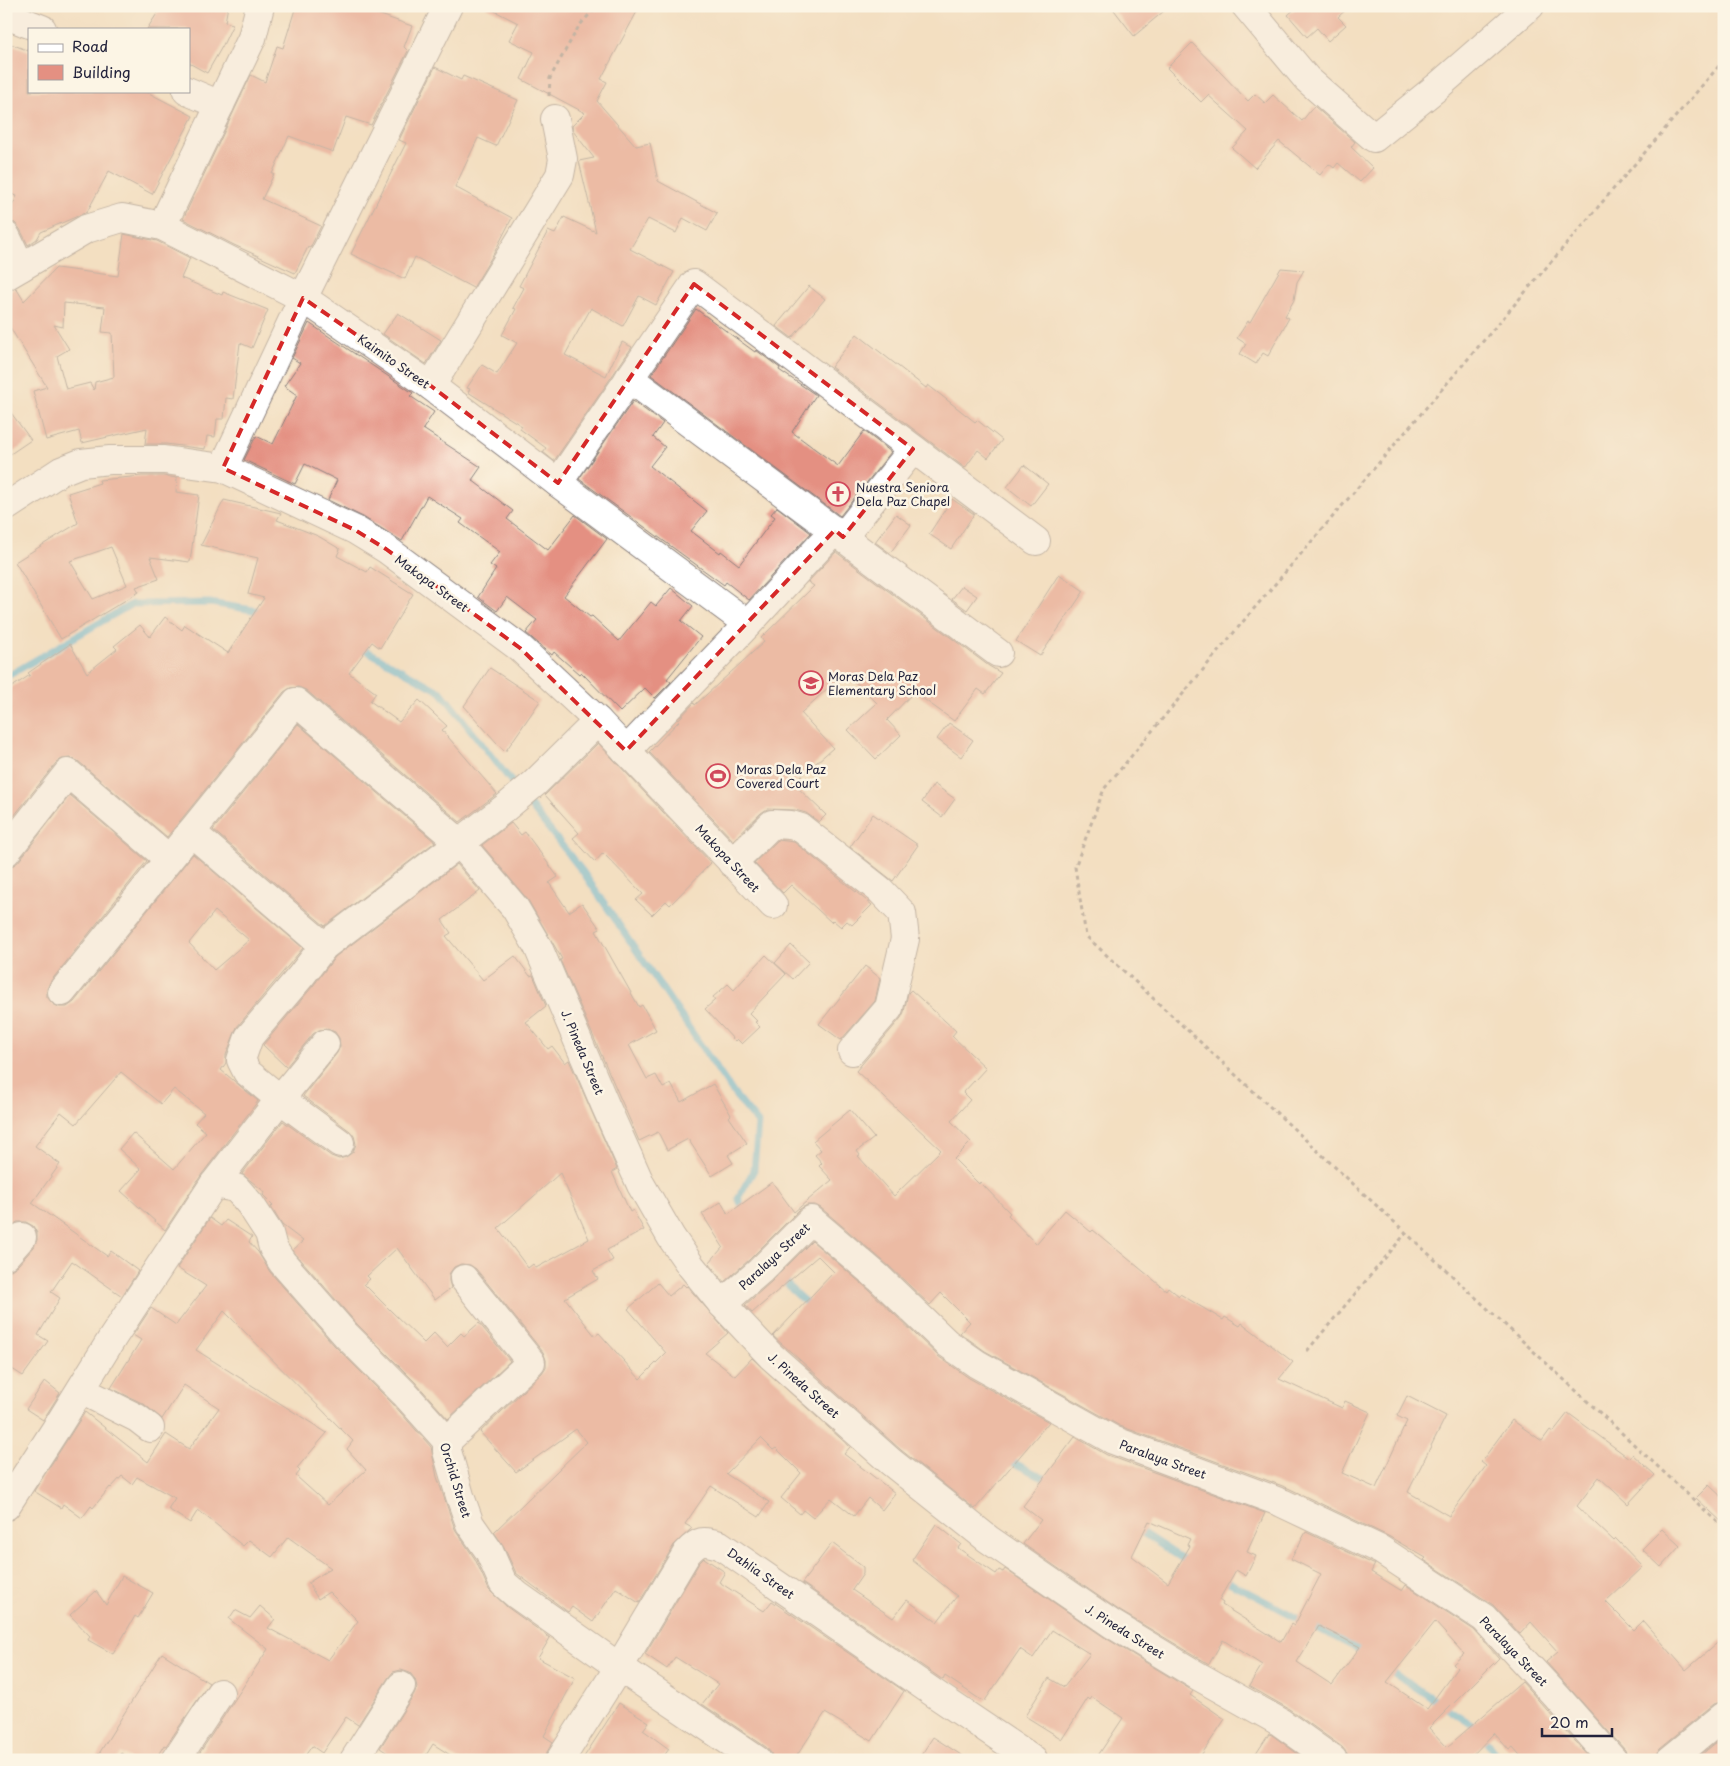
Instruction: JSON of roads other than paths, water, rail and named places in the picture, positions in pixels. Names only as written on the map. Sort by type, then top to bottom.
[{"type":"street","points":[[162,226],[252,38],[260,6]]},
{"type":"street","points":[[223,468],[303,298],[448,6]]},
{"type":"street","points":[[1246,6],[1307,79],[1374,138],[1437,87],[1530,6]]},
{"type":"street","points":[[6,15],[39,28]]},
{"type":"street","points":[[189,92],[220,105]]},
{"type":"street","points":[[431,386],[560,175],[563,159],[555,119]]},
{"type":"street","name":"Kaimito Street","points":[[13,271],[86,228],[122,218],[162,226],[303,298],[431,386],[748,624]]},
{"type":"street","points":[[6,236],[13,271]]},
{"type":"street","points":[[558,483],[694,284],[1036,541]]},
{"type":"street","points":[[630,378],[998,653]]},
{"type":"street","points":[[626,751],[839,533],[913,449]]},
{"type":"street","name":"Makopa Street","points":[[6,507],[54,475],[81,463],[110,460],[164,460],[223,468],[355,530],[386,549],[520,648],[598,721],[773,905]]},
{"type":"street","name":"J. Pineda Street","points":[[191,832],[296,702],[459,842],[515,908],[534,939],[641,1185],[676,1244],[722,1304],[771,1356],[891,1462],[988,1539],[1112,1624],[1198,1676],[1280,1722],[1333,1760]]},
{"type":"street","points":[[340,1143],[247,1072],[241,1060],[249,1037],[324,946],[505,808],[535,783],[598,721]]},
{"type":"street","points":[[6,852],[68,773],[170,859]]},
{"type":"street","points":[[732,863],[772,824],[791,824],[801,828],[880,890],[902,913],[904,939],[889,1008],[852,1050]]},
{"type":"street","points":[[62,992],[191,832],[324,946]]},
{"type":"street","points":[[6,1506],[113,1337],[214,1184],[325,1044]]},
{"type":"street","name":"Orchid Street","points":[[214,1184],[236,1188],[250,1204],[269,1233],[273,1248],[282,1262],[346,1336],[404,1393],[447,1441],[447,1451],[470,1524],[489,1551],[503,1583],[517,1595],[619,1667],[757,1760]]},
{"type":"street","name":"Paralaya Street","points":[[722,1304],[760,1271],[811,1220],[879,1278],[947,1343],[977,1364],[1113,1440],[1282,1503],[1381,1550],[1484,1618],[1613,1760]]},
{"type":"street","points":[[447,1441],[531,1362],[464,1279]]},
{"type":"street","points":[[81,1390],[137,1418],[150,1428]]},
{"type":"street","name":"Dahlia Street","points":[[560,1760],[687,1554],[696,1543],[706,1541],[720,1544],[1033,1760]]},
{"type":"street","points":[[354,1760],[401,1686]]},
{"type":"street","points":[[176,1760],[220,1693]]},
{"type":"street","points":[[1670,1760],[1724,1716]]},
{"type":"waterway","points":[[6,677],[132,604],[210,603],[265,612]]},
{"type":"waterway","points":[[358,646],[441,692],[518,790]]},
{"type":"waterway","points":[[525,799],[583,872],[734,1094],[758,1123],[754,1170],[738,1198],[745,1212]]},
{"type":"waterway","points":[[775,1266],[792,1290],[811,1307]]},
{"type":"waterway","points":[[1008,1460],[1052,1482]]},
{"type":"waterway","points":[[1135,1528],[1189,1563]]},
{"type":"waterway","points":[[1221,1578],[1365,1653]]},
{"type":"waterway","points":[[1388,1669],[1477,1728],[1499,1760]]},
{"type":"place","name":"Nuestra Seniora Dela Paz Chapel","points":[[838,494]]},
{"type":"place","name":"Moras Dela Paz Elementary School","points":[[811,683]]},
{"type":"place","name":"Moras Dela Paz Covered Court","points":[[718,776]]}]
